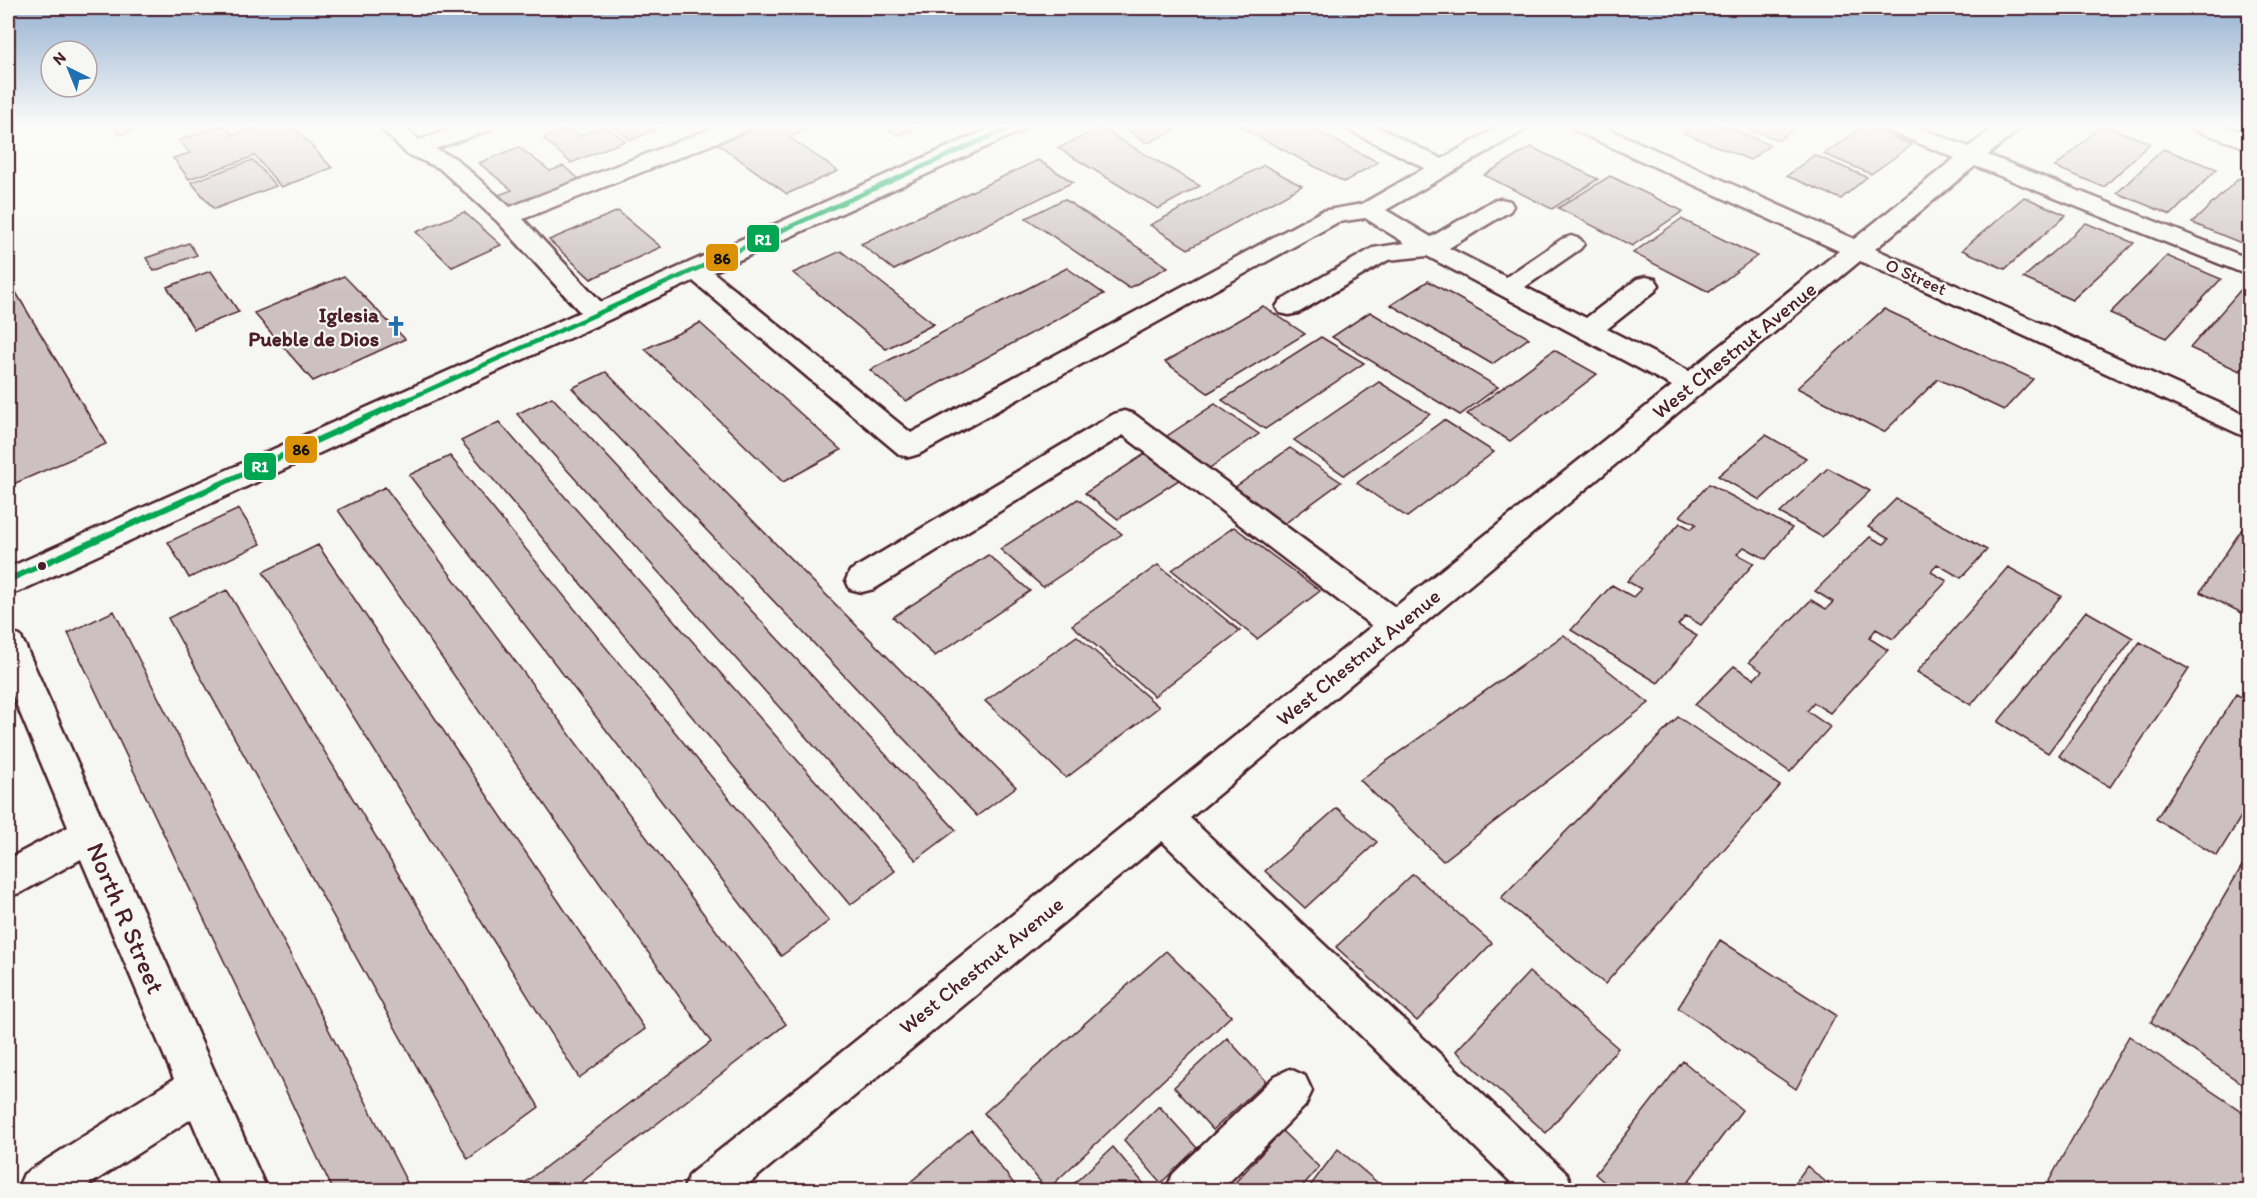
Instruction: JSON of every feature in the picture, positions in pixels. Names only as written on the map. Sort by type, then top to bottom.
[{"type":"street","points":[[467,181],[507,217],[597,314]]},
{"type":"street","points":[[507,217],[598,181]]},
{"type":"street","points":[[8,582],[891,181]]},
{"type":"street","points":[[695,270],[909,447],[1331,216],[1369,210],[1420,181]]},
{"type":"street","name":"O Street","points":[[1705,181],[2250,429]]},
{"type":"street","name":"West Chestnut Avenue","points":[[706,1191],[1941,181]]},
{"type":"street","points":[[2034,181],[2250,268]]},
{"type":"street","points":[[1289,308],[1382,253],[1431,248],[1501,206]]},
{"type":"street","points":[[1369,210],[1431,248],[1691,384]]},
{"type":"street","points":[[1506,288],[1571,244]]},
{"type":"street","points":[[1588,330],[1646,285]]},
{"type":"street","points":[[862,580],[1124,422],[1396,626]]},
{"type":"street","name":"North R Street","points":[[8,645],[244,1191]]},
{"type":"street","points":[[1163,817],[1551,1191]]},
{"type":"street","points":[[8,879],[90,834]]},
{"type":"street","points":[[40,1191],[199,1088]]},
{"type":"street","points":[[1189,1191],[1290,1091]]},
{"type":"building","points":[[271,181],[276,186],[214,209],[191,182]]},
{"type":"building","points":[[276,181],[297,181],[281,187]]},
{"type":"building","points":[[501,181],[582,181],[513,211],[496,196],[512,190]]},
{"type":"building","points":[[769,181],[816,181],[787,194]]},
{"type":"building","points":[[994,181],[1073,182],[894,270],[861,244]]},
{"type":"building","points":[[1112,181],[1191,181],[1200,186],[1158,209]]},
{"type":"building","points":[[1234,181],[1293,181],[1302,186],[1188,249],[1150,225]]},
{"type":"building","points":[[1496,181],[1595,181],[1552,209]]},
{"type":"building","points":[[1602,181],[1620,181],[1683,211],[1632,246],[1558,208]]},
{"type":"building","points":[[1799,181],[1862,181],[1841,199]]},
{"type":"building","points":[[2089,181],[2110,181],[2104,187]]},
{"type":"building","points":[[2130,181],[2205,181],[2171,215],[2117,193]]},
{"type":"building","points":[[2236,181],[2250,182],[2250,242],[2246,245],[2192,223]]},
{"type":"building","points":[[2024,197],[2066,215],[2005,269],[1962,250]]},
{"type":"building","points":[[1064,199],[1168,267],[1129,288],[1026,218]]},
{"type":"building","points":[[618,211],[661,247],[591,279],[549,240]]},
{"type":"building","points":[[464,212],[501,245],[452,267],[416,232]]},
{"type":"building","points":[[1681,219],[1757,256],[1709,292],[1633,253]]},
{"type":"building","points":[[2086,223],[2134,243],[2072,300],[2023,278]]},
{"type":"building","points":[[189,243],[197,255],[154,271],[146,258]]},
{"type":"building","points":[[841,251],[934,324],[886,349],[793,273]]},
{"type":"building","points":[[2167,256],[2221,279],[2166,338],[2110,313]]},
{"type":"building","points":[[1067,268],[1104,294],[906,401],[870,370]]},
{"type":"building","points":[[211,271],[239,312],[194,329],[167,287]]},
{"type":"building","points":[[344,276],[405,339],[313,381],[254,313]]},
{"type":"building","points":[[8,279],[106,444],[11,485],[8,479]]},
{"type":"building","points":[[1428,281],[1529,338],[1492,364],[1391,305]]},
{"type":"building","points":[[2243,287],[2250,289],[2250,359],[2240,371],[2190,348]]},
{"type":"building","points":[[1263,306],[1305,334],[1208,393],[1165,362]]},
{"type":"building","points":[[1884,309],[2033,379],[2004,410],[1938,379],[1884,432],[1797,388]]},
{"type":"building","points":[[1370,312],[1498,387],[1460,415],[1332,337]]},
{"type":"building","points":[[700,323],[841,450],[783,482],[645,349]]},
{"type":"building","points":[[1321,337],[1364,363],[1265,429],[1222,400]]},
{"type":"building","points":[[1554,350],[1597,374],[1510,441],[1467,414]]},
{"type":"building","points":[[606,372],[1016,787],[977,816],[572,388]]},
{"type":"building","points":[[1379,382],[1430,414],[1344,475],[1294,440]]},
{"type":"building","points":[[552,397],[956,830],[916,860],[517,414]]},
{"type":"building","points":[[1215,404],[1259,434],[1208,469],[1164,438]]},
{"type":"building","points":[[1444,420],[1494,452],[1407,517],[1357,483]]},
{"type":"building","points":[[499,422],[895,871],[850,905],[461,441]]},
{"type":"building","points":[[1766,435],[1806,458],[1760,500],[1718,476]]},
{"type":"building","points":[[1290,448],[1341,482],[1284,524],[1234,488]]},
{"type":"building","points":[[1148,452],[1182,478],[1118,519],[1085,493]]},
{"type":"building","points":[[450,456],[829,921],[781,956],[409,475]]},
{"type":"building","points":[[1828,468],[1870,491],[1822,537],[1780,513]]},
{"type":"building","points":[[1709,484],[1792,528],[1766,559],[1744,547],[1737,554],[1754,563],[1701,625],[1686,616],[1678,625],[1697,636],[1658,683],[1571,630],[1612,585],[1633,597],[1641,589],[1627,581],[1680,523],[1691,529],[1696,524],[1680,516]]},
{"type":"building","points":[[385,487],[786,1024],[571,1190],[515,1190],[711,1042],[338,510]]},
{"type":"building","points":[[1078,499],[1122,534],[1043,587],[1000,549]]},
{"type":"building","points":[[1896,499],[1987,550],[1961,578],[1937,564],[1931,572],[1947,581],[1893,639],[1876,629],[1869,638],[1888,650],[1830,713],[1814,703],[1807,711],[1830,727],[1790,772],[1695,705],[1734,666],[1754,679],[1762,671],[1749,662],[1811,600],[1826,609],[1833,602],[1815,591],[1870,537],[1884,544],[1889,539],[1868,527]]},
{"type":"building","points":[[239,509],[261,544],[189,578],[168,542]]},
{"type":"building","points":[[1234,527],[1320,591],[1257,639],[1172,570]]},
{"type":"building","points":[[2242,529],[2250,533],[2250,617],[2200,592]]},
{"type":"building","points":[[318,545],[645,1029],[579,1078],[263,572]]},
{"type":"building","points":[[988,555],[1030,591],[935,656],[893,617]]},
{"type":"building","points":[[1158,565],[1240,631],[1154,696],[1072,625]]},
{"type":"building","points":[[2008,567],[2061,596],[1971,705],[1917,672]]},
{"type":"building","points":[[227,590],[539,1107],[468,1159],[168,618]]},
{"type":"building","points":[[114,611],[411,1190],[333,1190],[68,633]]},
{"type":"building","points":[[2086,611],[2133,638],[2048,753],[1998,722]]},
{"type":"building","points":[[1564,635],[1649,703],[1443,861],[1360,780]]},
{"type":"building","points":[[1077,636],[1159,707],[1066,778],[985,701]]},
{"type":"building","points":[[2140,642],[2189,669],[2110,787],[2059,756]]},
{"type":"building","points":[[2236,694],[2250,702],[2250,802],[2217,856],[2156,819]]},
{"type":"building","points":[[1678,717],[1780,786],[1605,984],[1501,898]]},
{"type":"building","points":[[1337,808],[1377,842],[1305,908],[1265,871]]},
{"type":"building","points":[[2250,852],[2250,1089],[2151,1022]]},
{"type":"building","points":[[1413,874],[1492,943],[1417,1021],[1336,947]]},
{"type":"building","points":[[1720,940],[1836,1015],[1796,1089],[1678,1008]]},
{"type":"building","points":[[1166,951],[1231,1016],[1047,1190],[984,1113]]},
{"type":"building","points":[[1529,972],[1618,1048],[1546,1133],[1456,1051]]},
{"type":"building","points":[[2129,1036],[2250,1117],[2250,1190],[2044,1190]]},
{"type":"building","points":[[1227,1038],[1266,1081],[1213,1130],[1174,1087]]},
{"type":"building","points":[[1683,1061],[1742,1110],[1682,1190],[1613,1190],[1595,1174]]},
{"type":"building","points":[[1159,1106],[1197,1148],[1161,1183],[1124,1140]]},
{"type":"building","points":[[971,1130],[1019,1190],[901,1190]]},
{"type":"building","points":[[1282,1131],[1319,1167],[1299,1190],[1235,1190],[1231,1187]]},
{"type":"building","points":[[1113,1147],[1149,1190],[1067,1190]]},
{"type":"building","points":[[1338,1149],[1386,1190],[1307,1190]]},
{"type":"building","points":[[1807,1166],[1835,1190],[1790,1190]]},
{"type":"transit line","name":"R1","points":[[8,580],[891,181]]},
{"type":"transit line","name":"86","points":[[8,582],[892,181]]},
{"type":"place","name":"Iglesia Pueble de Dios","points":[[396,326]]}]
